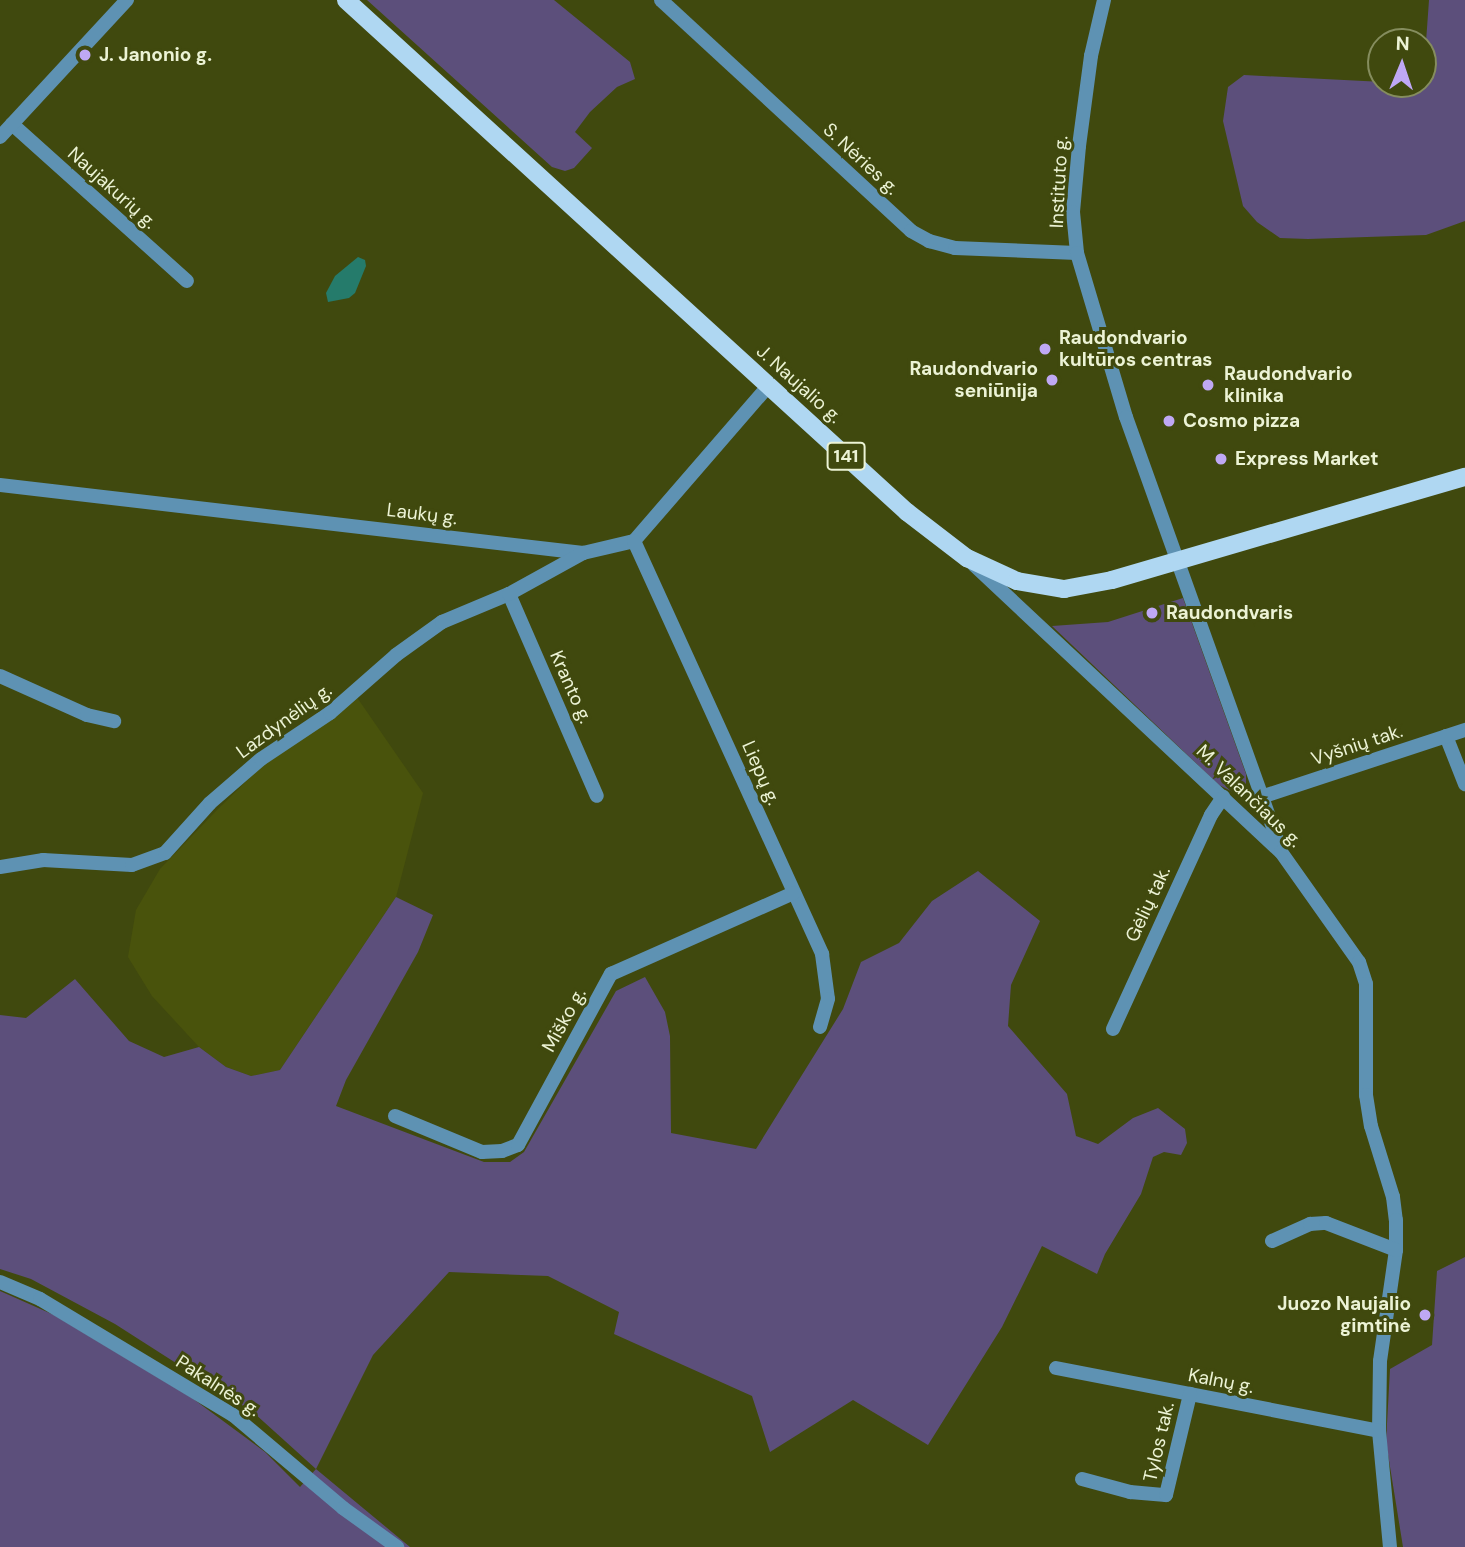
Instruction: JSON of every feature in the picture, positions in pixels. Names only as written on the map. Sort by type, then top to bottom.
[{"type":"main road","name":"J. Naujalio g.","points":[[346,0],[908,512],[967,558],[1017,581],[1064,589],[1112,580],[1465,477]]},
{"type":"street","points":[[5,128],[127,0]]},
{"type":"street","name":"S. Nėries g.","points":[[661,0],[911,231],[929,241],[955,248],[1077,253]]},
{"type":"street","name":"Instituto g.","points":[[1104,0],[1091,56],[1079,146],[1073,212],[1077,253],[1126,417],[1281,852]]},
{"type":"street","name":"Naujakurių g.","points":[[5,128],[187,281]]},
{"type":"street","points":[[634,541],[769,385]]},
{"type":"street","name":"Laukų g.","points":[[0,485],[583,553],[634,541]]},
{"type":"street","name":"Liepų g.","points":[[634,541],[822,954],[827,974],[828,999],[820,1027]]},
{"type":"street","name":"Lazdynėlių g.","points":[[0,867],[43,859],[132,864],[165,853],[220,794],[261,759],[330,713],[396,655],[442,622],[509,594],[583,553]]},
{"type":"street","name":"M. Valančiaus g.","points":[[967,558],[1281,852],[1359,962],[1366,984],[1366,1095],[1371,1126],[1393,1197],[1395,1250],[1380,1361],[1378,1431],[1388,1547]]},
{"type":"street","name":"Kranto g.","points":[[509,594],[597,796]]},
{"type":"street","points":[[0,676],[87,715],[114,721]]},
{"type":"street","name":"Vyšnių tak.","points":[[1261,797],[1465,730]]},
{"type":"street","points":[[1446,736],[1465,784]]},
{"type":"street","name":"Gėlių tak.","points":[[1113,1029],[1199,840],[1223,797]]},
{"type":"street","name":"Miško g.","points":[[395,1116],[482,1152],[502,1151],[518,1145],[611,974],[794,892]]},
{"type":"street","points":[[1272,1241],[1310,1224],[1326,1223],[1395,1250]]},
{"type":"street","name":"Pakalnės g.","points":[[0,1282],[40,1299],[233,1415],[343,1508],[397,1547]]},
{"type":"street","name":"Kalnų g.","points":[[1056,1368],[1378,1431]]},
{"type":"street","name":"Tylos tak.","points":[[1082,1479],[1130,1492],[1167,1496],[1190,1394]]},
{"type":"shaded area","points":[[367,0],[554,0],[630,62],[635,79],[617,87],[590,112],[575,132],[592,148],[574,168],[565,171],[552,167]]},
{"type":"shaded area","points":[[1429,0],[1465,0],[1465,221],[1426,235],[1308,239],[1280,238],[1257,222],[1243,206],[1223,121],[1228,87],[1244,75],[1367,81],[1367,98],[1437,98],[1437,28],[1427,28]]},
{"type":"shaded area","points":[[1183,598],[1246,774],[1246,788],[1241,791],[1233,792],[1219,785],[1052,626],[1108,622]]},
{"type":"shaded area","points":[[356,696],[423,793],[396,897],[280,1070],[251,1076],[226,1067],[199,1047],[152,996],[128,957],[136,910],[160,869],[263,765]]},
{"type":"shaded area","points":[[978,871],[1040,921],[1011,985],[1008,1026],[1067,1094],[1076,1136],[1098,1144],[1133,1118],[1158,1108],[1185,1129],[1187,1143],[1181,1155],[1164,1152],[1153,1157],[1141,1194],[1105,1254],[1097,1274],[1042,1246],[1002,1327],[928,1445],[853,1400],[770,1452],[752,1396],[614,1334],[619,1312],[548,1276],[449,1272],[373,1355],[316,1469],[254,1413],[115,1324],[31,1279],[0,1269],[0,1015],[26,1018],[75,979],[129,1041],[164,1057],[199,1047],[226,1067],[251,1076],[280,1070],[396,897],[433,915],[418,952],[346,1080],[336,1106],[484,1162],[510,1162],[524,1152],[616,991],[645,977],[665,1012],[670,1036],[671,1133],[756,1149],[843,1009],[861,962],[899,943],[932,901]]},
{"type":"shaded area","points":[[1465,1257],[1465,1547],[1403,1547],[1386,1442],[1390,1369],[1432,1345],[1437,1271]]},
{"type":"shaded area","points":[[0,1291],[54,1315],[192,1398],[265,1452],[300,1487],[316,1469],[410,1547],[0,1547]]},
{"type":"water","points":[[358,257],[365,260],[366,266],[355,293],[349,298],[328,302],[326,293],[335,276]]},
{"type":"place","name":"J. Janonio g.","points":[[85,55]]},
{"type":"place","name":"Raudondvario kultūros centras","points":[[1045,349]]},
{"type":"place","name":"Raudondvario seniūnija","points":[[1052,380]]},
{"type":"place","name":"Raudondvario klinika","points":[[1208,385]]},
{"type":"place","name":"Cosmo pizza","points":[[1169,421]]},
{"type":"place","name":"Express Market","points":[[1221,459]]},
{"type":"place","name":"Raudondvaris","points":[[1152,613]]},
{"type":"place","name":"Juozo Naujalio gimtinė","points":[[1425,1315]]}]
